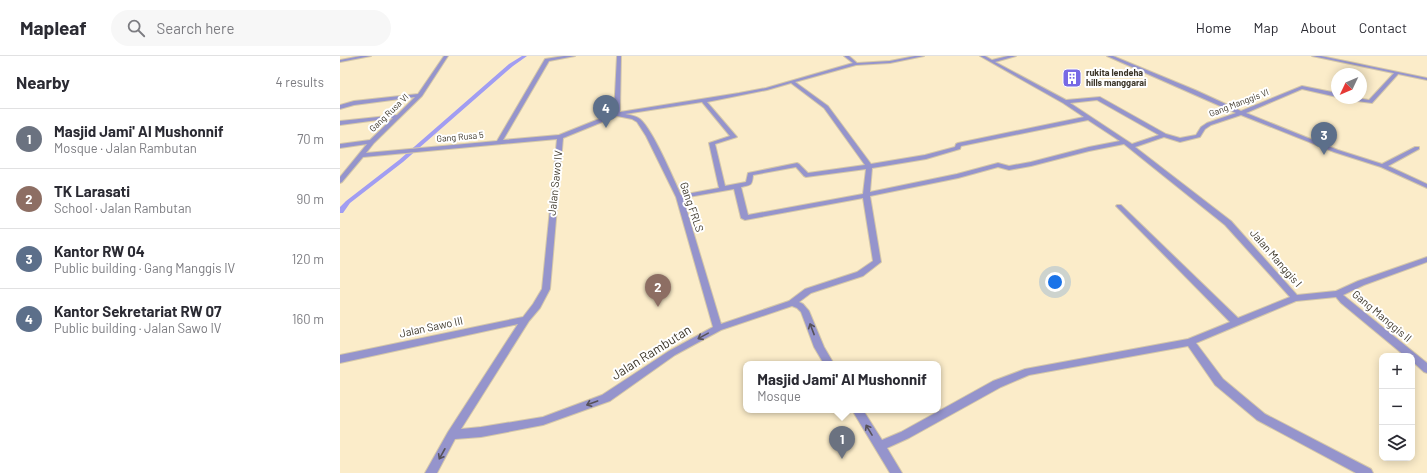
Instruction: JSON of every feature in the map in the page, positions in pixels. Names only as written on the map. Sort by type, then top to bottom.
[{"type":"street","points":[[340,61],[368,56]]},
{"type":"street","name":"Gang Rusa VI","points":[[340,180],[372,142],[420,95],[446,56]]},
{"type":"street","points":[[499,142],[547,60],[573,56]]},
{"type":"street","points":[[617,114],[619,56]]},
{"type":"street","points":[[846,56],[856,64]]},
{"type":"street","name":"Jalan Sawo IV","points":[[431,473],[452,434],[526,319],[537,306],[546,289],[560,137],[617,114],[704,101],[760,90],[856,64],[890,62],[922,56]]},
{"type":"street","name":"Jalan Manggis I","points":[[879,446],[905,435],[997,384],[1028,372],[1190,342],[1295,298],[1292,292],[1228,223],[1130,146],[1065,102],[982,56]]},
{"type":"street","points":[[992,61],[1014,56]]},
{"type":"street","points":[[1109,56],[1336,152],[1383,166],[1427,186]]},
{"type":"street","points":[[1314,56],[1427,80]]},
{"type":"street","points":[[1367,101],[1370,102],[1397,73]]},
{"type":"street","points":[[792,82],[826,107],[870,166],[866,194]]},
{"type":"street","name":"Gang Manggis VI","points":[[1164,135],[1180,140],[1198,136],[1203,128],[1209,124],[1241,113],[1302,87],[1331,94]]},
{"type":"street","points":[[340,107],[354,103],[420,95]]},
{"type":"street","points":[[1065,102],[1098,98],[1164,135]]},
{"type":"street","points":[[704,101],[734,137],[713,142],[712,144],[722,188]]},
{"type":"street","name":"Gang FRLS","points":[[617,114],[634,118],[639,121],[650,136],[679,197],[718,328]]},
{"type":"street","points":[[340,123],[399,116]]},
{"type":"street","points":[[679,197],[749,184],[750,174],[799,166],[806,175],[810,175],[926,157],[958,148],[958,145],[1089,118]]},
{"type":"street","points":[[1130,146],[1164,135]]},
{"type":"street","name":"Gang Rusa 5","points":[[362,155],[560,137]]},
{"type":"street","points":[[340,146],[372,142]]},
{"type":"street","points":[[737,186],[745,218],[958,176],[998,165],[1009,168],[1030,164],[1124,142]]},
{"type":"street","points":[[1383,166],[1417,148]]},
{"type":"street","name":"Jalan Rambutan","points":[[452,434],[482,432],[543,421],[606,398],[672,353],[718,328],[792,303],[808,291],[860,274],[877,262],[866,194]]},
{"type":"street","points":[[1120,206],[1237,323]]},
{"type":"street","name":"Gang Manggis II","points":[[1408,353],[1344,301],[1338,294],[1361,283],[1427,260]]},
{"type":"street","points":[[1295,298],[1338,294]]},
{"type":"street","points":[[792,303],[800,306],[805,311],[819,347],[827,361]]},
{"type":"street","name":"Jalan Sawo III","points":[[340,359],[526,319]]},
{"type":"street","points":[[1190,342],[1219,382],[1260,417],[1367,473]]},
{"type":"street","name":"Gang Manggis II","points":[[1415,359],[1427,369]]},
{"type":"street","points":[[859,413],[896,473]]},
{"type":"waterway","points":[[340,211],[348,202],[401,161],[511,65],[525,56]]},
{"type":"place","name":"rukita lendeha hills manggarai","points":[[1072,78]]},
{"type":"place","name":"Kantor Sekretariat RW 07","points":[[606,128]]},
{"type":"place","name":"Kantor RW 04","points":[[1324,155]]},
{"type":"place","name":"TK Larasati","points":[[658,307]]},
{"type":"place","name":"Masjid Jami' Al Mushonnif","points":[[842,459]]}]
